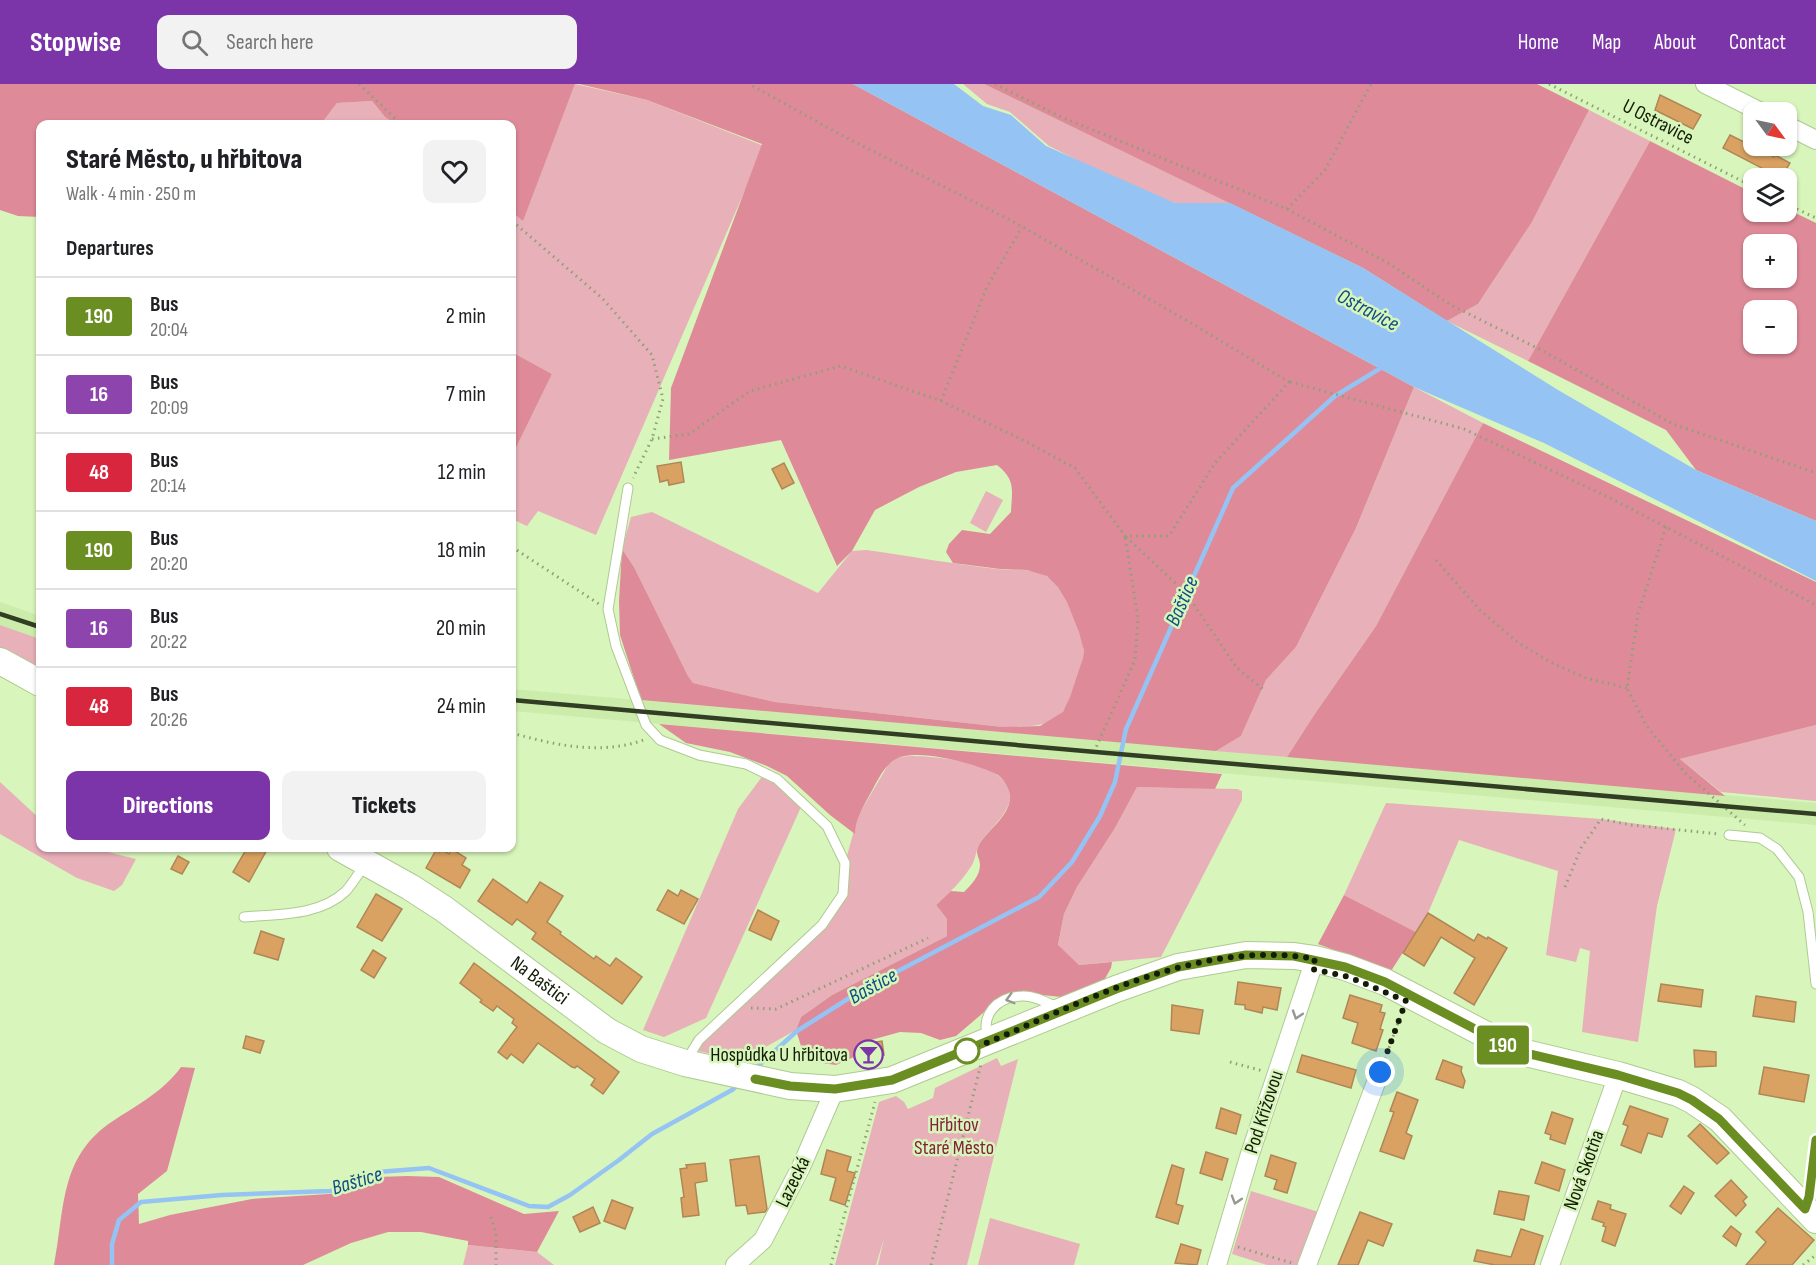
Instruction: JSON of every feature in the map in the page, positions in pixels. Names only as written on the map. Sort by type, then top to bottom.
[{"type":"main road","points":[[0,661],[36,681]]},
{"type":"main road","name":"Na Baštici","points":[[347,852],[444,909],[607,1031],[641,1048],[685,1063],[790,1086],[835,1089],[880,1083],[986,1052],[1064,1010],[1178,967],[1246,955],[1315,959],[1385,982],[1517,1051],[1618,1075],[1678,1093],[1703,1106],[1747,1147],[1810,1214]]},
{"type":"street","points":[[1705,84],[1743,103]]},
{"type":"street","points":[[1797,130],[1816,140]]},
{"type":"street","name":"Pod Křížovou","points":[[1217,1265],[1315,959]]},
{"type":"street","points":[[1307,1265],[1380,1072]]},
{"type":"street","name":"Nová Skotňa","points":[[1550,1265],[1618,1075]]},
{"type":"street","name":"Lazecká","points":[[735,1265],[763,1240],[801,1167],[835,1089]]},
{"type":"lane","points":[[628,488],[608,609],[616,646],[646,725],[660,740],[699,755],[746,764],[777,779],[827,826],[845,863],[843,894],[822,925],[699,1040],[685,1063]]},
{"type":"lane","points":[[1729,835],[1760,838],[1778,849],[1799,877],[1808,912],[1816,984]]},
{"type":"lane","points":[[244,917],[282,914],[321,907],[346,891],[366,862]]},
{"type":"lane","points":[[1810,1214],[1809,1197],[1816,1139]]},
{"type":"path","points":[[359,84],[397,120]]},
{"type":"path","points":[[749,84],[843,136],[1022,227],[1186,320],[1289,382],[1464,429],[1610,498],[1816,605]]},
{"type":"path","points":[[995,84],[1061,117],[1287,209],[1388,263],[1451,305],[1543,351],[1673,424],[1816,473]]},
{"type":"path","points":[[1287,209],[1325,170],[1371,84]]},
{"type":"path","name":"U Ostravice","points":[[1549,84],[1743,181]]},
{"type":"path","points":[[1797,210],[1816,219]]},
{"type":"path","points":[[516,224],[602,298],[652,355],[663,399],[652,440],[628,488]]},
{"type":"path","points":[[941,401],[987,287],[1022,227]]},
{"type":"path","points":[[652,440],[689,434],[750,390],[842,366],[941,401],[1075,468],[1125,536],[1186,593],[1237,668],[1263,689]]},
{"type":"path","points":[[1125,536],[1169,536],[1215,463],[1289,382]]},
{"type":"path","points":[[1667,527],[1638,614],[1627,688],[1646,725],[1684,773],[1760,838]]},
{"type":"path","points":[[1094,752],[1135,660],[1138,618],[1125,536]]},
{"type":"path","points":[[516,551],[608,609]]},
{"type":"path","points":[[1436,560],[1480,610],[1517,642],[1552,663],[1586,678],[1627,688]]},
{"type":"path","points":[[516,734],[542,742],[594,748],[630,746],[656,735]]},
{"type":"path","points":[[1565,887],[1581,848],[1601,819],[1631,825],[1729,835]]},
{"type":"path","points":[[736,1006],[776,1010],[928,938]]},
{"type":"path","points":[[1380,1072],[1402,1011]]},
{"type":"path","points":[[931,1265],[986,1052]]},
{"type":"path","points":[[1230,1062],[1277,1074]]},
{"type":"path","points":[[831,1265],[880,1083]]},
{"type":"path","points":[[491,1217],[496,1233],[496,1265]]},
{"type":"path","points":[[1223,1243],[1299,1265]]},
{"type":"path","points":[[1803,1265],[1816,1255]]},
{"type":"shaded area","points":[[0,84],[575,84],[523,221],[516,215],[516,120],[389,120],[372,101],[337,103],[324,120],[36,120],[36,217],[18,216],[0,210]]},
{"type":"shaded area","points":[[579,84],[853,84],[1414,387],[1356,528],[1296,647],[1266,680],[1241,736],[1216,751],[641,700],[620,635],[622,549],[634,567],[693,683],[775,702],[1003,727],[1040,726],[1063,712],[1084,651],[1067,602],[1058,587],[1047,576],[1027,570],[953,563],[946,552],[949,544],[962,530],[990,534],[1011,512],[1012,486],[1003,470],[997,465],[956,472],[919,487],[875,510],[852,551],[837,566],[781,440],[669,460],[671,388],[762,144],[647,100]]},
{"type":"shaded area","points":[[984,84],[1537,84],[1589,110],[1532,222],[1478,304],[1447,321],[1363,268]]},
{"type":"shaded area","points":[[1650,141],[1743,188],[1743,222],[1797,222],[1797,214],[1816,223],[1816,521],[1696,470],[1666,430],[1528,361]]},
{"type":"shaded area","points":[[516,354],[552,374],[516,448]]},
{"type":"shaded area","points":[[1483,423],[1816,582],[1816,725],[1680,759],[1725,796],[1287,757],[1376,626]]},
{"type":"shaded area","points":[[0,602],[36,615],[36,638],[0,625]]},
{"type":"shaded area","points":[[516,689],[1816,803],[1816,825],[516,711]]},
{"type":"shaded area","points":[[659,724],[1222,774],[1215,789],[1137,787],[1115,828],[1077,887],[1064,914],[1058,945],[1079,965],[1112,962],[1102,984],[1071,998],[1023,993],[997,1001],[956,1036],[940,1040],[921,1033],[900,1032],[871,1040],[856,1056],[836,1065],[816,1062],[801,1046],[796,1030],[801,1017],[832,995],[947,936],[947,919],[936,905],[951,891],[964,892],[977,877],[980,869],[978,847],[1006,812],[1010,795],[1007,785],[998,775],[947,758],[918,755],[896,759],[880,776],[859,815],[855,834],[787,776],[730,752],[686,743]]},
{"type":"shaded area","points":[[1344,895],[1416,932],[1391,971],[1318,944]]},
{"type":"shaded area","points":[[181,1067],[195,1068],[167,1171],[138,1194],[139,1224],[170,1215],[252,1199],[344,1193],[378,1177],[407,1176],[439,1177],[524,1214],[559,1211],[537,1252],[468,1245],[468,1241],[421,1232],[388,1232],[351,1243],[303,1265],[54,1265],[67,1185],[83,1150],[95,1135],[167,1083]]},
{"type":"green space","points":[[575,84],[647,100],[764,146],[596,535],[538,511],[527,526],[516,521],[516,448],[552,374],[516,354],[516,215],[523,220]]},
{"type":"green space","points":[[963,84],[984,84],[1230,203],[1175,203],[1117,180],[1049,146],[1010,112],[987,104]]},
{"type":"green space","points":[[372,101],[389,120],[324,120],[337,103]]},
{"type":"green space","points":[[1589,110],[1650,141],[1528,361],[1447,321],[1478,304],[1532,222]]},
{"type":"green space","points":[[1414,387],[1483,423],[1376,626],[1287,757],[1216,751],[1241,736],[1266,680],[1296,647],[1356,528]]},
{"type":"green space","points":[[986,491],[1003,500],[986,532],[970,523]]},
{"type":"green space","points":[[652,512],[818,593],[852,551],[866,550],[1003,570],[1029,570],[1041,573],[1053,581],[1066,599],[1083,644],[1082,665],[1069,701],[1063,712],[1043,724],[1003,727],[775,702],[693,683],[634,567],[622,549],[631,517]]},
{"type":"green space","points":[[0,625],[36,638],[36,667],[0,648]]},
{"type":"green space","points":[[1816,725],[1816,801],[1721,792],[1680,759]]},
{"type":"green space","points":[[909,756],[970,764],[999,776],[1008,786],[1010,798],[1006,810],[980,843],[966,873],[936,905],[947,919],[947,936],[832,995],[801,1017],[796,1030],[742,1060],[693,1050],[822,925],[843,894],[845,863],[858,816],[888,765],[897,758]]},
{"type":"green space","points":[[764,774],[801,807],[706,1018],[664,1037],[643,1030],[738,809]]},
{"type":"green space","points":[[0,782],[36,815],[36,852],[108,852],[136,859],[122,885],[114,891],[77,878],[0,834]]},
{"type":"green space","points":[[1137,787],[1237,789],[1242,791],[1242,800],[1161,957],[1079,965],[1058,946],[1064,914],[1077,887],[1115,828]]},
{"type":"green space","points":[[1386,803],[1601,819],[1676,829],[1657,906],[1638,1042],[1582,1032],[1590,951],[1580,948],[1576,962],[1546,955],[1558,871],[1459,840],[1428,913],[1416,932],[1344,895]]},
{"type":"green space","name":"Hřbitov Staré Město","points":[[997,1058],[1001,1066],[1018,1059],[967,1265],[878,1265],[884,1238],[876,1265],[835,1265],[879,1102],[896,1096],[904,1102],[908,1109],[933,1098],[935,1088]]},
{"type":"green space","points":[[1251,1191],[1322,1213],[1304,1265],[1267,1265],[1232,1254]]},
{"type":"green space","points":[[990,1218],[1080,1244],[1074,1265],[978,1265]]},
{"type":"green space","points":[[468,1245],[537,1252],[554,1265],[463,1265]]},
{"type":"water","name":"Ostravice","points":[[853,84],[954,84],[983,106],[1011,115],[1046,146],[1175,203],[1230,203],[1363,268],[1558,390],[1696,470],[1816,521],[1816,581],[1544,443],[1414,387]]},
{"type":"building","points":[[1660,95],[1701,115],[1693,129],[1655,110]]},
{"type":"building","points":[[1730,135],[1743,142],[1743,156],[1777,156],[1790,163],[1787,168],[1762,168],[1723,148]]},
{"type":"building","points":[[681,462],[684,482],[669,485],[668,480],[660,482],[657,466]]},
{"type":"building","points":[[784,463],[794,483],[782,489],[772,469]]},
{"type":"building","points":[[245,852],[266,852],[249,882],[233,872]]},
{"type":"building","points":[[435,852],[449,854],[457,852],[466,858],[462,865],[470,870],[460,888],[426,868]]},
{"type":"building","points":[[178,856],[189,862],[182,874],[171,869]]},
{"type":"building","points":[[493,879],[527,903],[540,882],[563,896],[547,922],[594,959],[596,956],[610,966],[616,958],[642,977],[622,1004],[532,939],[536,933],[517,919],[512,925],[478,901]]},
{"type":"building","points":[[668,890],[678,896],[681,890],[698,899],[684,924],[657,910]]},
{"type":"building","points":[[376,894],[402,909],[382,941],[357,927]]},
{"type":"building","points":[[758,910],[779,921],[771,940],[749,930]]},
{"type":"building","points":[[1428,913],[1474,941],[1478,934],[1507,948],[1474,1005],[1454,993],[1475,958],[1441,937],[1424,966],[1403,953]]},
{"type":"building","points":[[261,931],[284,939],[278,960],[254,953]]},
{"type":"building","points":[[373,950],[386,958],[374,978],[361,970]]},
{"type":"building","points":[[474,963],[619,1072],[603,1094],[591,1085],[595,1079],[577,1066],[572,1067],[538,1043],[523,1063],[511,1054],[507,1059],[498,1052],[517,1027],[512,1023],[514,1019],[497,1006],[493,1011],[460,983]]},
{"type":"building","points":[[1238,982],[1281,988],[1277,1010],[1263,1007],[1262,1013],[1245,1009],[1245,1005],[1235,1004]]},
{"type":"building","points":[[1661,984],[1703,990],[1701,1007],[1658,1001]]},
{"type":"building","points":[[1350,995],[1382,1005],[1380,1012],[1385,1013],[1380,1029],[1383,1030],[1376,1051],[1352,1043],[1358,1023],[1343,1018]]},
{"type":"building","points":[[1756,996],[1796,1002],[1794,1022],[1753,1016]]},
{"type":"building","points":[[1172,1005],[1203,1010],[1199,1034],[1171,1030]]},
{"type":"building","points":[[246,1036],[264,1041],[260,1053],[243,1048]]},
{"type":"building","points":[[882,1041],[884,1055],[881,1055],[881,1058],[866,1061],[863,1044]]},
{"type":"building","points":[[1694,1050],[1716,1052],[1716,1066],[1695,1067]]},
{"type":"building","points":[[1302,1055],[1356,1070],[1351,1088],[1297,1072]]},
{"type":"building","points":[[1443,1060],[1462,1067],[1461,1071],[1465,1081],[1463,1088],[1436,1079]]},
{"type":"building","points":[[1764,1067],[1809,1075],[1804,1102],[1759,1094]]},
{"type":"building","points":[[1397,1092],[1418,1100],[1406,1133],[1412,1136],[1404,1159],[1380,1151],[1394,1112],[1390,1111]]},
{"type":"building","points":[[1630,1106],[1668,1119],[1662,1137],[1648,1133],[1641,1153],[1621,1145],[1628,1126],[1623,1124]]},
{"type":"building","points":[[1221,1108],[1241,1115],[1236,1134],[1216,1128]]},
{"type":"building","points":[[1552,1112],[1573,1119],[1565,1144],[1550,1139],[1551,1135],[1545,1133]]},
{"type":"building","points":[[1700,1124],[1729,1153],[1717,1164],[1688,1136]]},
{"type":"building","points":[[827,1150],[851,1157],[847,1171],[855,1173],[845,1205],[830,1200],[836,1178],[821,1174]]},
{"type":"building","points":[[1206,1152],[1228,1159],[1222,1180],[1200,1173]]},
{"type":"building","points":[[1271,1155],[1296,1163],[1287,1193],[1274,1189],[1277,1180],[1265,1176]]},
{"type":"building","points":[[759,1156],[767,1209],[765,1212],[748,1214],[746,1205],[736,1206],[730,1160]]},
{"type":"building","points":[[1542,1162],[1565,1170],[1559,1191],[1535,1183]]},
{"type":"building","points":[[705,1163],[707,1181],[695,1183],[699,1215],[683,1217],[681,1198],[684,1197],[680,1169],[687,1168],[686,1165]]},
{"type":"building","points":[[1172,1165],[1184,1169],[1176,1204],[1183,1206],[1178,1224],[1156,1217]]},
{"type":"building","points":[[1731,1180],[1747,1197],[1743,1201],[1746,1205],[1736,1216],[1715,1196]]},
{"type":"building","points":[[1684,1186],[1694,1193],[1681,1214],[1670,1206]]},
{"type":"building","points":[[1499,1191],[1529,1196],[1524,1220],[1494,1214]]},
{"type":"building","points":[[612,1200],[633,1208],[625,1229],[604,1221]]},
{"type":"building","points":[[1598,1201],[1611,1205],[1610,1209],[1626,1214],[1615,1246],[1602,1241],[1606,1227],[1603,1226],[1604,1223],[1592,1219]]},
{"type":"building","points":[[593,1207],[600,1223],[580,1232],[573,1217]]},
{"type":"building","points":[[1778,1208],[1814,1240],[1792,1265],[1746,1265],[1766,1242],[1756,1232]]},
{"type":"building","points":[[1360,1212],[1392,1224],[1383,1246],[1368,1240],[1358,1265],[1338,1265]]},
{"type":"building","points":[[1731,1226],[1741,1234],[1736,1246],[1723,1236]]},
{"type":"building","points":[[1521,1229],[1543,1236],[1534,1265],[1495,1265],[1474,1261],[1477,1250],[1511,1257]]},
{"type":"building","points":[[1181,1244],[1201,1250],[1197,1265],[1175,1263]]},
{"type":"waterway","name":"Baštice","points":[[756,1068],[797,1031],[862,990],[1039,897],[1072,862],[1100,816],[1115,782],[1126,729],[1233,488],[1335,396],[1384,366]]},
{"type":"waterway","name":"Baštice","points":[[112,1265],[112,1244],[119,1220],[141,1202],[222,1195],[330,1191],[348,1188],[378,1172],[429,1168],[529,1206],[548,1207],[570,1195],[652,1134],[739,1084]]},
{"type":"railway","points":[[0,614],[36,626]]},
{"type":"railway","points":[[516,700],[1816,814]]},
{"type":"bus line","name":"190","points":[[755,1079],[810,1088],[835,1089],[871,1085],[908,1075],[1116,989],[1178,967],[1246,955],[1294,956],[1345,967],[1385,982],[1517,1051],[1618,1075],[1678,1093],[1703,1106],[1719,1119],[1805,1209],[1809,1197],[1816,1140]]},
{"type":"place","name":"Hospůdka U hřbitova","points":[[869,1055]]},
{"type":"route","points":[[967,1051],[1116,989],[1178,967],[1246,955],[1294,956],[1315,959],[1312,969],[1349,977],[1406,1001],[1380,1072]]}]
